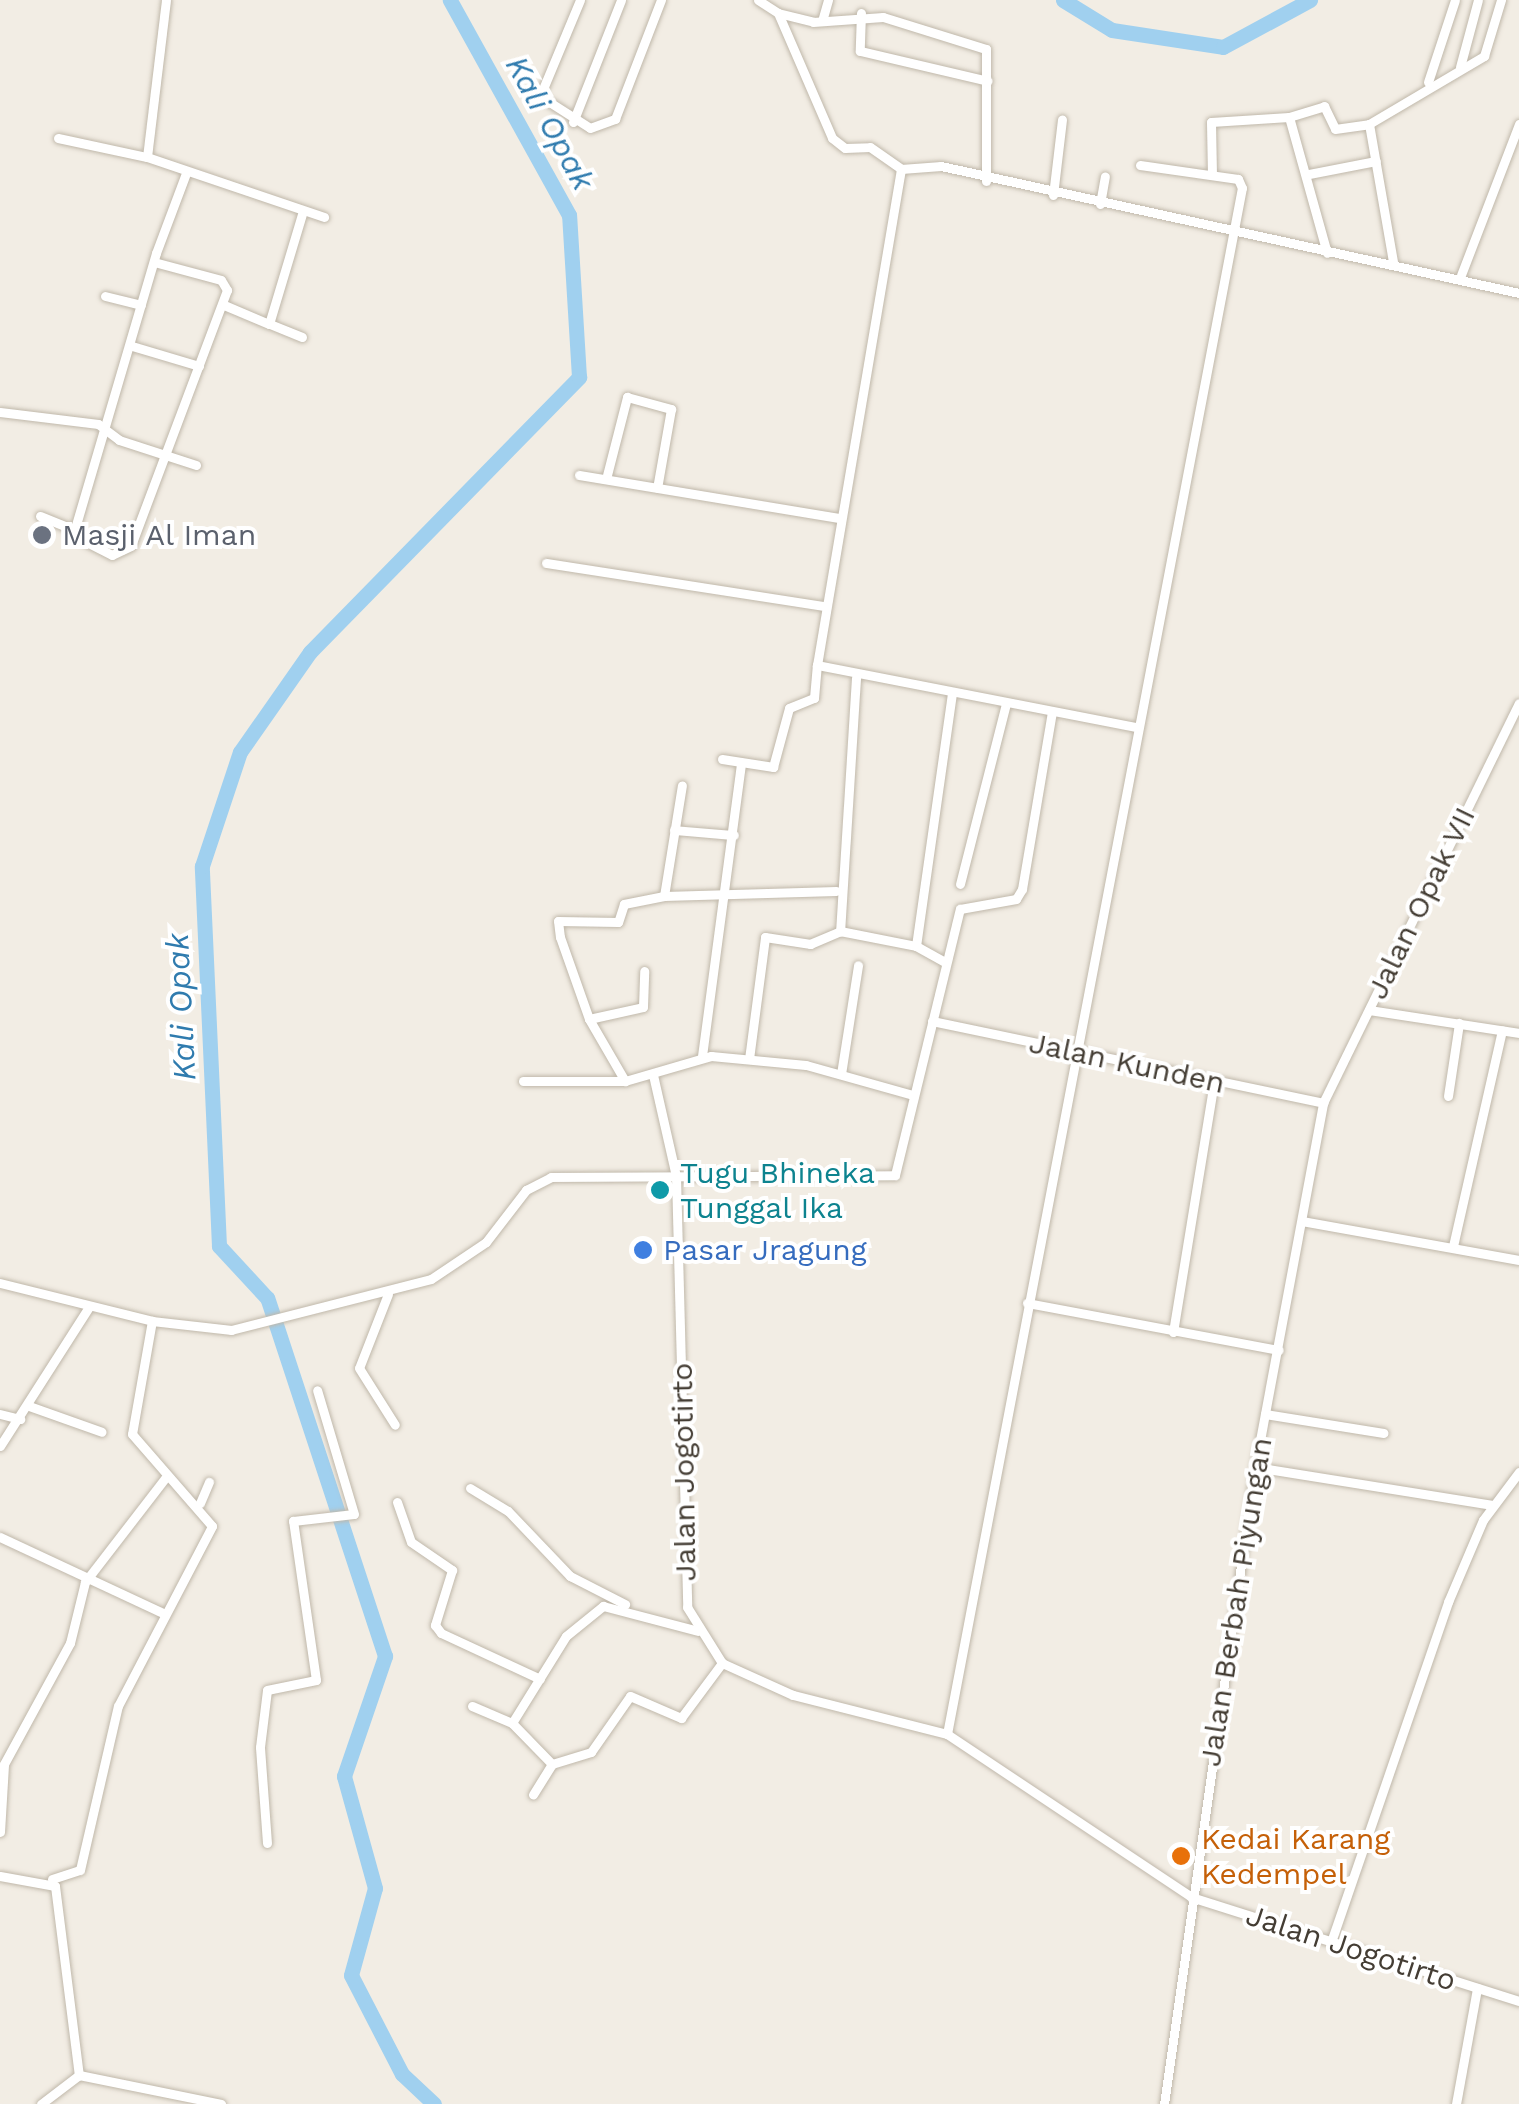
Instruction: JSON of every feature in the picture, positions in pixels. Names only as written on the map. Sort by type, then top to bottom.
[{"type":"street","points":[[147,157],[166,0]]},
{"type":"street","points":[[580,0],[540,96],[574,122],[590,128],[615,119],[661,0]]},
{"type":"street","points":[[574,122],[621,0]]},
{"type":"street","points":[[758,0],[778,13],[822,21],[860,13],[976,43],[990,56],[986,181]]},
{"type":"street","points":[[822,21],[828,0]]},
{"type":"street","points":[[1428,82],[1455,0]]},
{"type":"street","points":[[1460,67],[1478,0]]},
{"type":"street","points":[[1212,175],[1211,122],[1289,117],[1324,106],[1335,129],[1370,124],[1428,82],[1484,56],[1501,0]]},
{"type":"street","points":[[778,13],[832,138],[870,147],[901,169],[941,166],[986,181],[1236,229],[1327,253],[1461,275],[1519,293]]},
{"type":"street","points":[[860,13],[860,51],[988,81]]},
{"type":"street","points":[[1289,117],[1309,174],[1327,253]]},
{"type":"street","points":[[1053,195],[1062,120]]},
{"type":"street","points":[[1370,124],[1393,262]]},
{"type":"street","points":[[1461,275],[1519,124]]},
{"type":"street","points":[[58,138],[147,157],[186,174],[324,217]]},
{"type":"street","points":[[1309,174],[1376,162]]},
{"type":"street","points":[[948,1734],[1242,182],[1140,166]]},
{"type":"street","points":[[722,759],[741,766],[773,767],[789,708],[814,698],[825,606],[901,169]]},
{"type":"street","points":[[154,262],[221,280],[224,305],[126,554],[74,538],[75,530],[154,262],[186,174]]},
{"type":"street","points":[[1100,204],[1105,176]]},
{"type":"street","points":[[269,324],[304,210]]},
{"type":"street","points":[[106,296],[141,306]]},
{"type":"street","points":[[224,305],[302,337]]},
{"type":"street","points":[[132,346],[199,366]]},
{"type":"street","points":[[606,480],[627,397],[671,410],[657,488]]},
{"type":"street","points":[[0,412],[70,417],[196,465]]},
{"type":"street","points":[[579,474],[840,518]]},
{"type":"street","points":[[40,516],[75,530]]},
{"type":"street","points":[[546,563],[825,606]]},
{"type":"street","points":[[818,665],[856,678],[1137,727]]},
{"type":"street","points":[[840,932],[836,891],[856,678]]},
{"type":"street","points":[[916,946],[952,694]]},
{"type":"street","name":"Jalan Opak VII","points":[[1322,1103],[1519,702]]},
{"type":"street","points":[[960,884],[1006,704]]},
{"type":"street","points":[[0,1284],[152,1321],[250,1326],[388,1294],[460,1262],[551,1176],[895,1175],[960,909],[1016,899],[1022,889],[1052,712]]},
{"type":"street","points":[[702,1056],[728,896],[741,766]]},
{"type":"street","points":[[664,896],[682,785]]},
{"type":"street","points":[[674,830],[734,835]]},
{"type":"street","points":[[624,1081],[589,1019],[558,921],[618,922],[624,904],[664,896],[836,891]]},
{"type":"street","points":[[749,1059],[765,937],[810,944],[840,932],[916,946],[945,962]]},
{"type":"street","points":[[840,1074],[858,964]]},
{"type":"street","points":[[589,1019],[643,1007],[644,971]]},
{"type":"street","points":[[1369,1010],[1519,1033]]},
{"type":"street","name":"Jalan Kunden","points":[[932,1021],[1322,1103]]},
{"type":"street","points":[[1448,1096],[1459,1023]]},
{"type":"street","points":[[1453,1246],[1502,1030]]},
{"type":"street","points":[[523,1082],[624,1081],[653,1076],[702,1056],[749,1059],[840,1074],[914,1095]]},
{"type":"street","name":"Jalan Jogotirto","points":[[653,1076],[676,1176],[687,1608],[698,1631],[722,1663],[793,1695],[948,1734],[1192,1897],[1519,2001]]},
{"type":"street","points":[[1173,1332],[1214,1081]]},
{"type":"street","name":"Jalan Berbah Piyungan","points":[[1164,2104],[1255,1467],[1322,1103]]},
{"type":"street","points":[[1302,1220],[1519,1260]]},
{"type":"street","points":[[388,1294],[359,1368],[396,1425]]},
{"type":"street","points":[[1028,1303],[1279,1350]]},
{"type":"street","points":[[0,1446],[30,1406],[89,1307]]},
{"type":"street","points":[[0,1876],[52,1880],[84,1863],[118,1706],[212,1526],[200,1503],[166,1478],[131,1425],[152,1321]]},
{"type":"street","points":[[267,1843],[267,1690],[316,1680],[293,1521],[354,1514],[317,1390]]},
{"type":"street","points":[[30,1406],[102,1432]]},
{"type":"street","points":[[0,1414],[20,1419]]},
{"type":"street","points":[[1265,1414],[1383,1433]]},
{"type":"street","points":[[1255,1467],[1491,1505]]},
{"type":"street","points":[[1332,1942],[1491,1505],[1519,1472]]},
{"type":"street","points":[[0,1832],[4,1764],[70,1643],[85,1582],[166,1478]]},
{"type":"street","points":[[200,1503],[209,1482]]},
{"type":"street","points":[[470,1488],[508,1511],[570,1576],[627,1605],[698,1631]]},
{"type":"street","points":[[397,1502],[411,1542],[452,1570],[435,1626],[540,1679]]},
{"type":"street","points":[[0,1537],[85,1582],[165,1614]]},
{"type":"street","points":[[512,1723],[579,1622],[627,1605]]},
{"type":"street","points":[[664,1617],[687,1608]]},
{"type":"street","points":[[533,1795],[552,1764],[591,1752],[630,1696],[680,1718],[722,1663]]},
{"type":"street","points":[[472,1706],[512,1723],[552,1764]]},
{"type":"street","points":[[52,1880],[79,2075]]},
{"type":"street","points":[[1456,2104],[1476,1988]]},
{"type":"street","points":[[79,2075],[171,2100],[221,2104]]},
{"type":"street","points":[[40,2104],[79,2075]]},
{"type":"waterway","name":"Kali Opak","points":[[434,2104],[402,2074],[351,1975],[375,1888],[344,1776],[385,1656],[267,1298],[219,1246],[202,866],[240,752],[310,652],[579,377],[569,215],[450,0]]},
{"type":"waterway","name":"Kali Opak","points":[[1063,0],[1112,30],[1223,47],[1310,0]]},
{"type":"place","name":"Masji Al Iman","points":[[42,535]]},
{"type":"place","name":"Tugu Bhineka Tunggal Ika","points":[[660,1190]]},
{"type":"place","name":"Pasar Jragung","points":[[643,1250]]},
{"type":"place","name":"Kedai Karang Kedempel","points":[[1181,1856]]}]
